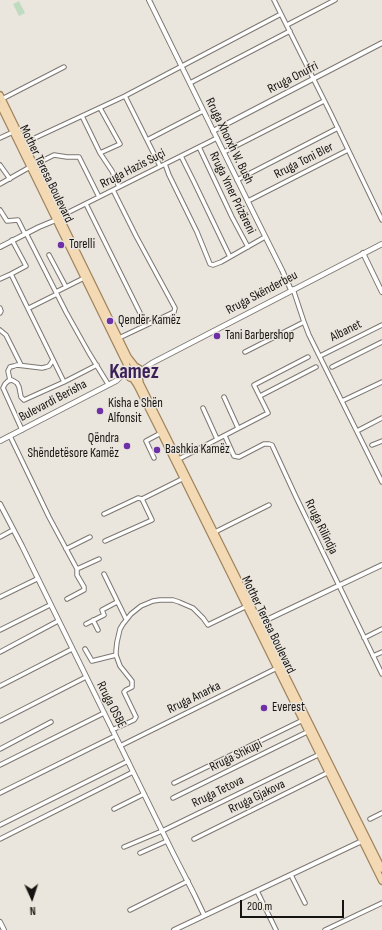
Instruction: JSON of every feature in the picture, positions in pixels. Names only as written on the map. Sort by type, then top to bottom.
[{"type":"main road","name":"Mother Teresa Boulevard","points":[[1,97],[24,144],[32,166]]},
{"type":"main road","name":"Mother Teresa Boulevard","points":[[0,105],[128,357],[140,370],[140,383],[177,460],[215,532],[382,869]]},
{"type":"main road","name":"Mother Teresa Boulevard","points":[[58,219],[84,278],[125,361],[127,375],[137,385],[161,433],[177,460],[184,478],[382,881]]},
{"type":"main road","name":"Rruga Skënderbeu","points":[[140,375],[143,370],[152,363],[292,289],[382,244]]},
{"type":"main road","name":"Rruga Skënderbeu","points":[[136,366],[152,363]]},
{"type":"main road","points":[[127,370],[131,366],[136,366]]},
{"type":"main road","name":"Bulevardi Berisha","points":[[116,381],[127,370]]},
{"type":"main road","points":[[131,379],[137,378],[140,375]]},
{"type":"main road","name":"Bulevardi Berisha","points":[[0,441],[108,384],[116,381],[131,379]]},
{"type":"street","name":"Rruga Xhorxh W. Bush","points":[[149,0],[292,289]]},
{"type":"street","points":[[274,0],[382,220]]},
{"type":"street","points":[[287,25],[335,0]]},
{"type":"street","points":[[24,144],[125,96],[282,14]]},
{"type":"street","points":[[190,83],[290,31]]},
{"type":"street","name":"Rruga Onufri","points":[[213,131],[382,43]]},
{"type":"street","points":[[1,97],[64,67]]},
{"type":"street","points":[[125,96],[160,166]]},
{"type":"street","points":[[224,152],[324,100]]},
{"type":"street","points":[[100,108],[120,144],[100,153]]},
{"type":"street","points":[[147,140],[203,111]]},
{"type":"street","points":[[82,116],[119,187]]},
{"type":"street","points":[[237,180],[338,128]]},
{"type":"street","points":[[0,138],[13,132]]},
{"type":"street","name":"Rruga Hazis Suçi","points":[[58,219],[216,138]]},
{"type":"street","name":"Rruga Ymer Prizëreni","points":[[199,147],[248,247]]},
{"type":"street","name":"Rruga Toni Bler","points":[[248,202],[348,150]]},
{"type":"street","points":[[0,184],[54,155],[79,157],[99,197]]},
{"type":"street","points":[[181,156],[230,257]]},
{"type":"street","points":[[165,164],[197,232],[210,264],[214,265],[265,237]]},
{"type":"street","points":[[0,165],[10,179]]},
{"type":"street","points":[[113,190],[175,308],[174,312],[119,338]]},
{"type":"street","points":[[86,204],[146,326]]},
{"type":"street","points":[[0,210],[7,221],[18,220],[56,293],[108,384]]},
{"type":"street","points":[[0,247],[58,219]]},
{"type":"street","points":[[0,279],[26,266],[12,240]]},
{"type":"street","points":[[363,253],[382,292]]},
{"type":"street","points":[[49,255],[66,287]]},
{"type":"street","points":[[11,274],[64,382]]},
{"type":"street","points":[[28,308],[84,278]]},
{"type":"street","points":[[292,289],[309,335],[382,482]]},
{"type":"street","points":[[0,308],[0,313]]},
{"type":"street","points":[[245,352],[304,322]]},
{"type":"street","name":"Albanet","points":[[320,356],[382,325]]},
{"type":"street","points":[[0,330],[6,335],[21,365]]},
{"type":"street","points":[[332,367],[382,342]]},
{"type":"street","points":[[177,460],[268,413],[254,386],[255,384],[308,357]]},
{"type":"street","points":[[22,430],[4,390],[4,386],[8,381],[9,369],[14,366],[21,365],[42,368],[49,366],[53,360]]},
{"type":"street","points":[[8,381],[17,383],[21,397],[24,400],[97,365]]},
{"type":"street","points":[[260,396],[316,367]]},
{"type":"street","points":[[342,401],[382,382]]},
{"type":"street","points":[[224,397],[238,428]]},
{"type":"street","points":[[203,408],[217,439]]},
{"type":"street","points":[[357,431],[382,418]]},
{"type":"street","points":[[154,458],[146,441],[161,433]]},
{"type":"street","points":[[10,436],[49,517],[77,569],[77,575],[84,587],[84,590],[67,599]]},
{"type":"street","name":"Rruga Rilindja","points":[[225,436],[234,456],[239,457],[264,444],[272,445],[382,674]]},
{"type":"street","points":[[372,445],[382,441]]},
{"type":"street","points":[[104,514],[138,498],[142,499],[184,478]]},
{"type":"street","points":[[105,541],[152,520],[142,499]]},
{"type":"street","name":"Rruga OSBE","points":[[0,504],[1,510],[13,530],[204,916]]},
{"type":"street","points":[[215,532],[269,505]]},
{"type":"street","points":[[0,537],[13,530]]},
{"type":"street","points":[[66,549],[90,537]]},
{"type":"street","points":[[77,569],[99,559]]},
{"type":"street","points":[[260,623],[382,565]]},
{"type":"street","points":[[104,574],[126,619]]},
{"type":"street","points":[[0,597],[37,579]]},
{"type":"street","points":[[112,730],[134,720],[136,717],[124,692],[132,686],[132,681],[120,666],[116,655],[117,642],[122,624],[131,614],[141,606],[153,601],[160,600],[179,602],[193,608],[208,625],[247,606]]},
{"type":"street","points":[[86,624],[104,615],[102,610],[117,602]]},
{"type":"street","points":[[0,630],[50,605]]},
{"type":"street","points":[[93,620],[98,630]]},
{"type":"street","points":[[0,652],[58,621]]},
{"type":"street","points":[[364,638],[382,629]]},
{"type":"street","points":[[0,686],[72,649]]},
{"type":"street","points":[[85,649],[92,661],[116,655]]},
{"type":"street","points":[[373,656],[382,652]]},
{"type":"street","name":"Rruga Anarka","points":[[120,746],[277,668]]},
{"type":"street","points":[[0,721],[86,677]]},
{"type":"street","points":[[0,765],[104,713]]},
{"type":"street","points":[[174,783],[303,720]]},
{"type":"street","points":[[0,749],[51,722]]},
{"type":"street","name":"Rruga Shkupi","points":[[173,798],[308,731]]},
{"type":"street","points":[[0,793],[115,736]]},
{"type":"street","name":"Rruga Tetova","points":[[124,847],[162,831],[320,754]]},
{"type":"street","points":[[0,825],[128,761]]},
{"type":"street","points":[[0,838],[133,772]]},
{"type":"street","name":"Rruga Gjakova","points":[[194,839],[328,772]]},
{"type":"street","points":[[114,809],[144,794]]},
{"type":"street","points":[[370,819],[382,813]]},
{"type":"street","points":[[140,853],[167,841]]},
{"type":"street","points":[[174,930],[362,841]]},
{"type":"street","points":[[291,875],[304,903]]},
{"type":"street","points":[[130,910],[188,881]]},
{"type":"street","points":[[257,891],[276,930]]},
{"type":"street","points":[[325,930],[382,903]]},
{"type":"street","points":[[0,922],[2,928]]},
{"type":"green space","points":[[19,1],[25,13],[19,16],[13,4]]},
{"type":"place","name":"Torelli","points":[[61,245]]},
{"type":"place","name":"Qendër Kamëz","points":[[110,321]]},
{"type":"place","name":"Tani Barbershop","points":[[217,336]]},
{"type":"place","name":"Kisha e Shën Alfonsit","points":[[100,411]]},
{"type":"place","name":"Qëndra Shëndetësore Kamëz","points":[[127,446]]},
{"type":"place","name":"Bashkia Kamëz","points":[[157,450]]},
{"type":"place","name":"Everest","points":[[264,708]]},
{"type":"district","name":"Kamez","points":[[134,373]]}]
